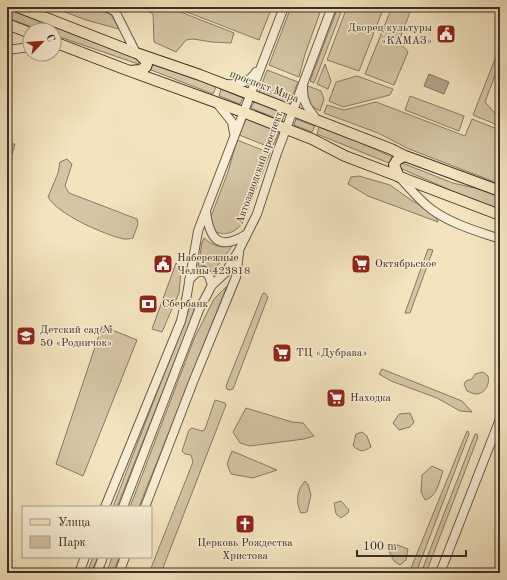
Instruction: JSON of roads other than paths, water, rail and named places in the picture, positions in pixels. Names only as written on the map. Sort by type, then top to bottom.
[{"type":"main road","name":"проспект Мира","points":[[18,7],[136,53],[250,94],[391,149],[405,156],[499,190]]},
{"type":"main road","points":[[7,24],[22,30]]},
{"type":"main road","points":[[62,45],[243,112],[312,139],[345,156],[500,215]]},
{"type":"main road","points":[[130,71],[140,70],[148,64],[136,53]]},
{"type":"main road","points":[[399,177],[394,165],[396,160],[405,156]]},
{"type":"street","points":[[105,7],[115,11],[136,53]]},
{"type":"street","points":[[105,506],[178,328],[184,311],[198,231],[205,209],[284,7]]},
{"type":"street","name":"Автозаводский проспект","points":[[123,506],[199,310],[212,285],[225,273],[239,250],[257,214],[292,111],[332,7]]},
{"type":"street","points":[[7,50],[22,48]]},
{"type":"street","points":[[223,84],[236,84],[249,80],[261,64]]},
{"type":"street","points":[[304,81],[303,96],[305,103],[319,121]]},
{"type":"street","points":[[216,102],[232,122],[234,136]]},
{"type":"street","points":[[399,177],[432,210],[450,220],[500,240]]},
{"type":"street","points":[[205,209],[211,234],[216,240],[232,242],[248,233]]},
{"type":"street","points":[[145,506],[193,382],[236,277],[239,250]]},
{"type":"street","points":[[189,280],[196,273],[204,272],[209,276],[212,285]]},
{"type":"street","points":[[440,573],[500,419]]},
{"type":"street","points":[[79,573],[85,558]]},
{"type":"street","points":[[97,573],[103,558]]},
{"type":"street","points":[[119,573],[126,558]]},
{"type":"place","name":"Дворец культуры «КАМАЗ»","points":[[446,34]]},
{"type":"place","name":"Набережные Челны 423818","points":[[163,264]]},
{"type":"place","name":"Октябрьское","points":[[361,264]]},
{"type":"place","name":"Сбербанк","points":[[148,304]]},
{"type":"place","name":"Детский сад № 50 «Родничок»","points":[[26,336]]},
{"type":"place","name":"ТЦ «Дубрава»","points":[[282,353]]},
{"type":"place","name":"Находка","points":[[336,398]]},
{"type":"place","name":"Церковь Рождества Христова","points":[[245,524]]}]
